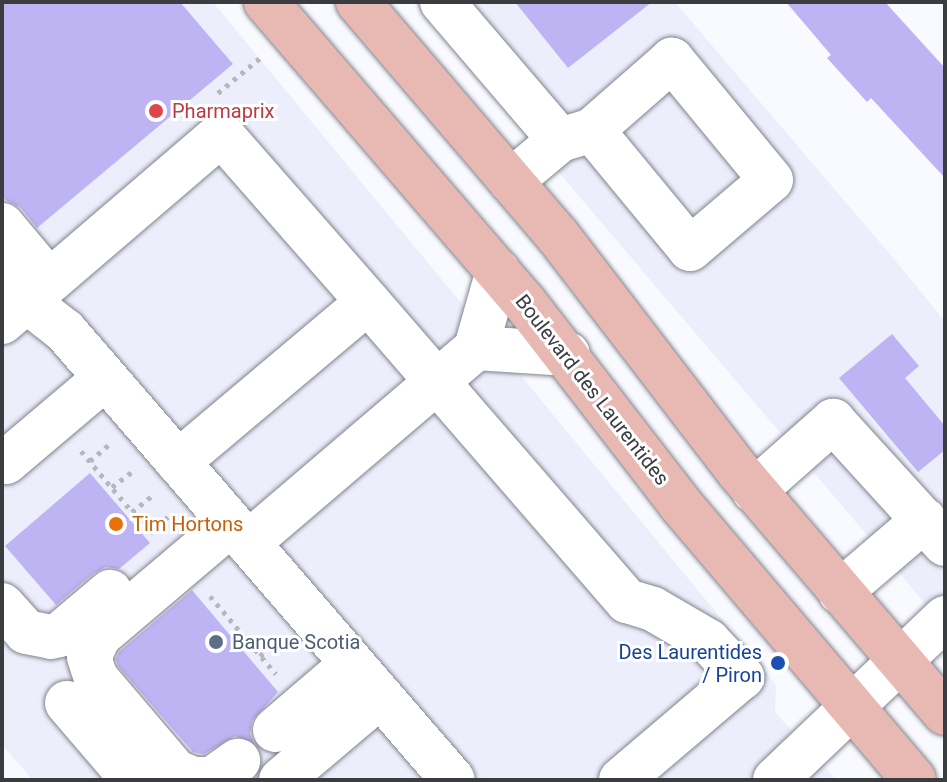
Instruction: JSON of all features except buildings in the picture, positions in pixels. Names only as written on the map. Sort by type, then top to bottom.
[{"type":"main road","name":"Boulevard des Laurentides","points":[[266,2],[568,354],[681,505],[914,780]]},
{"type":"main road","points":[[358,2],[585,270],[754,491],[945,713]]},
{"type":"street","points":[[442,2],[576,135],[511,181]]},
{"type":"street","points":[[20,296],[221,134],[627,601],[653,609],[708,641],[742,677],[621,780]]},
{"type":"street","points":[[2,225],[20,296],[65,331],[178,462],[218,519],[453,780]]},
{"type":"street","points":[[2,605],[19,626],[34,636],[59,635],[218,519],[437,382],[476,348],[498,271]]},
{"type":"street","points":[[178,462],[368,302]]},
{"type":"street","points":[[476,348],[568,354]]},
{"type":"street","points":[[2,457],[6,462],[105,378]]},
{"type":"street","points":[[754,491],[833,421],[934,532],[840,592]]},
{"type":"street","points":[[218,519],[99,636],[89,657],[96,678],[176,772],[193,779],[212,779],[238,761]]},
{"type":"street","points":[[775,780],[820,741],[945,618]]},
{"type":"street","points":[[275,730],[366,680]]},
{"type":"street","points":[[281,780],[366,680]]},
{"type":"street","points":[[67,703],[133,780]]},
{"type":"path","points":[[90,461],[120,435]]},
{"type":"path","points":[[80,450],[124,507],[150,533],[218,519]]},
{"type":"path","points":[[203,588],[286,685]]},
{"type":"path","points":[[225,629],[233,623]]},
{"type":"shaded area","points":[[2,2],[213,2],[776,685],[775,712],[836,780],[33,780],[2,745]]},
{"type":"shaded area","points":[[414,2],[675,2],[889,253],[945,321],[945,627]]},
{"type":"place","name":"Pharmaprix","points":[[156,111]]},
{"type":"place","name":"Tim Hortons","points":[[116,524]]},
{"type":"place","name":"Banque Scotia","points":[[216,642]]},
{"type":"place","name":"Des Laurentides / Piron","points":[[778,663]]}]
